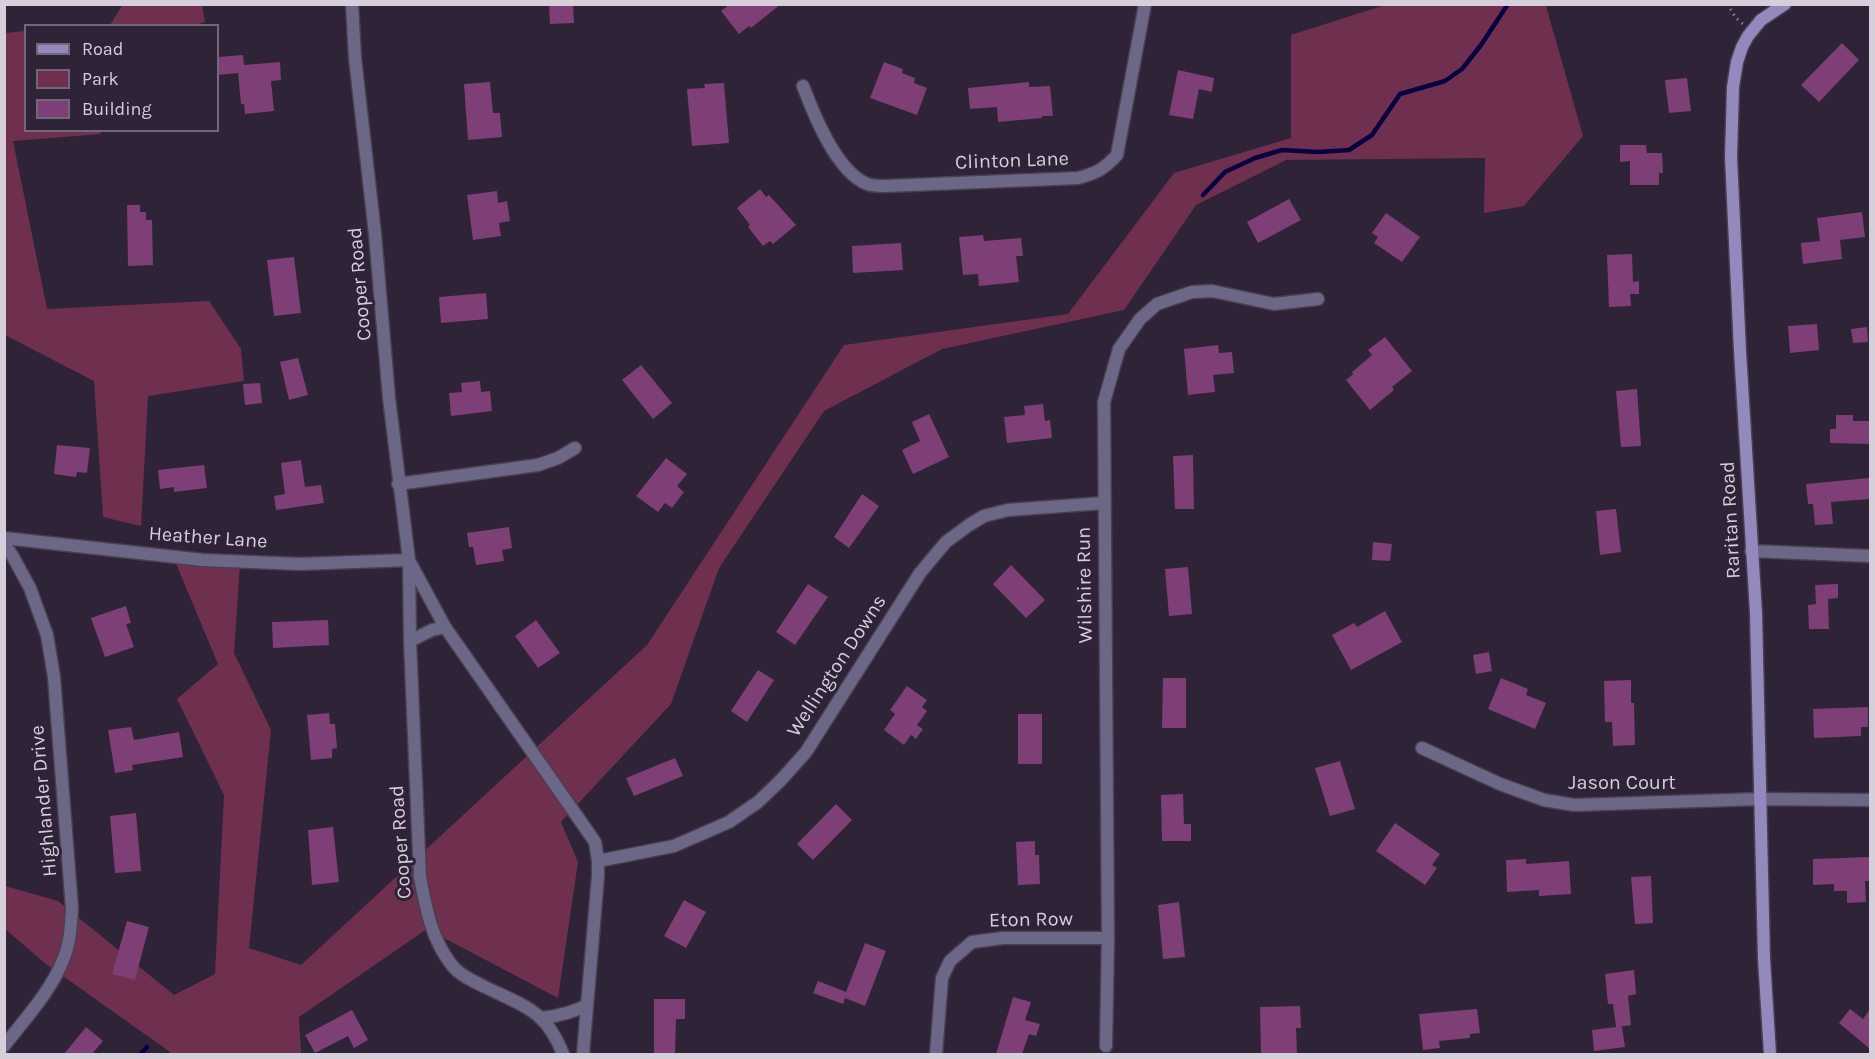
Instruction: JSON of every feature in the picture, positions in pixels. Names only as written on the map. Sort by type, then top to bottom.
[{"type":"street","name":"Cooper Road","points":[[352,4],[355,58],[373,213],[398,484],[409,560],[410,641],[420,877],[426,911],[434,937],[452,966],[470,980],[531,1009],[542,1018],[563,1054]]},
{"type":"street","name":"Clinton Lane","points":[[802,86],[827,142],[847,167],[868,184],[886,186],[1078,178],[1094,174],[1107,166],[1117,155],[1145,4]]},
{"type":"street","name":"Raritan Road","points":[[1770,1054],[1764,959],[1756,613],[1731,157],[1733,87],[1742,46],[1761,20],[1785,4]]},
{"type":"street","name":"Wilshire Run","points":[[1106,1046],[1108,938],[1104,402],[1119,349],[1140,319],[1157,304],[1192,292],[1212,291],[1274,304],[1317,299]]},
{"type":"street","points":[[398,484],[538,465],[558,458],[575,448]]},
{"type":"street","name":"Wellington Downs","points":[[598,861],[674,846],[729,822],[758,802],[806,752],[920,573],[946,542],[969,525],[984,516],[1008,510],[1104,503]]},
{"type":"street","name":"Heather Lane","points":[[4,538],[203,560],[300,564],[409,560]]},
{"type":"street","name":"Highlander Drive","points":[[4,544],[30,588],[47,635],[54,677],[72,909],[64,959],[53,981],[4,1046]]},
{"type":"street","points":[[1751,551],[1870,556]]},
{"type":"street","name":"Cooper Road","points":[[409,560],[445,627],[595,842],[598,861],[582,1054]]},
{"type":"street","points":[[410,641],[432,630],[445,627]]},
{"type":"street","name":"Jason Court","points":[[1422,748],[1500,784],[1544,800],[1574,806],[1760,799],[1870,800]]},
{"type":"street","name":"Eton Row","points":[[936,1054],[942,978],[950,962],[972,942],[1003,938],[1108,938]]},
{"type":"street","points":[[542,1018],[559,1016],[587,1005]]},
{"type":"path","points":[[1727,4],[1736,18],[1751,31]]},
{"type":"green space","points":[[123,4],[202,5],[205,22],[199,24],[111,24]]},
{"type":"green space","points":[[1385,5],[1548,5],[1546,6],[1583,136],[1524,206],[1484,213],[1485,158],[1286,160],[1196,205],[1124,310],[942,349],[824,411],[719,568],[671,704],[561,822],[578,862],[558,998],[427,929],[299,1017],[301,1054],[169,1054],[170,1052],[46,964],[5,929],[5,886],[58,901],[174,995],[215,974],[224,795],[177,699],[218,664],[172,554],[240,563],[234,653],[271,730],[249,948],[301,965],[647,645],[844,345],[1068,314],[1174,173],[1291,138],[1291,35]]},
{"type":"green space","points":[[24,31],[24,132],[100,132],[101,134],[13,141],[47,309],[209,301],[241,349],[244,381],[148,396],[141,526],[103,517],[94,381],[5,335],[5,33]]},
{"type":"building","points":[[549,4],[573,4],[574,23],[550,24]]},
{"type":"building","points":[[730,4],[781,4],[751,28],[749,26],[739,34],[721,11]]},
{"type":"building","points":[[1842,43],[1859,60],[1819,102],[1801,85]]},
{"type":"building","points":[[243,55],[244,65],[280,62],[281,80],[271,81],[274,111],[245,114],[244,104],[241,104],[238,73],[219,75],[219,57]]},
{"type":"building","points":[[884,62],[903,69],[902,73],[915,78],[914,83],[927,88],[917,115],[870,98]]},
{"type":"building","points":[[1178,70],[1214,78],[1212,92],[1199,89],[1193,119],[1169,115]]},
{"type":"building","points":[[1687,78],[1691,111],[1669,113],[1665,80]]},
{"type":"building","points":[[490,82],[493,113],[500,113],[502,137],[468,140],[464,84]]},
{"type":"building","points":[[1029,82],[1029,87],[1050,86],[1053,116],[998,122],[997,107],[970,109],[968,88]]},
{"type":"building","points":[[724,83],[729,143],[692,146],[687,89],[705,88],[704,84]]},
{"type":"building","points":[[1620,145],[1646,145],[1647,153],[1662,153],[1663,173],[1659,173],[1659,185],[1630,185],[1630,161],[1620,162]]},
{"type":"building","points":[[760,189],[766,197],[769,195],[796,225],[773,244],[770,241],[763,246],[737,208]]},
{"type":"building","points":[[497,191],[498,203],[507,201],[510,221],[499,223],[501,236],[473,240],[467,195]]},
{"type":"building","points":[[1289,199],[1301,220],[1258,243],[1247,222]]},
{"type":"building","points":[[127,205],[140,205],[140,212],[146,212],[146,220],[152,220],[153,265],[128,266]]},
{"type":"building","points":[[1862,212],[1865,237],[1840,240],[1842,259],[1803,264],[1801,243],[1820,241],[1817,218]]},
{"type":"building","points":[[1386,213],[1420,237],[1402,262],[1374,243],[1378,237],[1372,233]]},
{"type":"building","points":[[983,235],[984,241],[1021,238],[1023,256],[1016,256],[1019,282],[979,286],[978,274],[963,275],[959,237]]},
{"type":"building","points":[[901,243],[903,270],[853,273],[852,246]]},
{"type":"building","points":[[1632,254],[1633,282],[1639,281],[1639,294],[1630,294],[1631,306],[1609,307],[1607,255]]},
{"type":"building","points":[[294,257],[301,313],[274,316],[267,260]]},
{"type":"building","points":[[486,293],[488,319],[441,323],[439,297]]},
{"type":"building","points":[[1817,324],[1819,350],[1790,353],[1788,326]]},
{"type":"building","points":[[1867,327],[1868,342],[1853,343],[1851,329]]},
{"type":"building","points":[[1385,337],[1412,371],[1392,387],[1394,390],[1370,410],[1346,380],[1372,355],[1368,350]]},
{"type":"building","points":[[1218,345],[1219,353],[1232,352],[1234,373],[1213,375],[1215,392],[1188,395],[1184,349]]},
{"type":"building","points":[[298,358],[308,395],[289,400],[280,362]]},
{"type":"building","points":[[641,365],[672,403],[653,419],[622,380]]},
{"type":"building","points":[[480,381],[481,392],[490,391],[492,411],[451,416],[449,393],[462,392],[461,383]]},
{"type":"building","points":[[260,383],[262,403],[245,405],[243,384]]},
{"type":"building","points":[[1637,389],[1641,446],[1621,447],[1616,391]]},
{"type":"building","points":[[1043,404],[1045,421],[1050,420],[1052,438],[1007,443],[1004,417],[1025,415],[1024,406]]},
{"type":"building","points":[[929,414],[949,457],[913,474],[902,450],[920,441],[912,422]]},
{"type":"building","points":[[1836,415],[1853,415],[1853,421],[1870,421],[1870,444],[1830,443],[1830,429],[1836,429]]},
{"type":"building","points":[[57,445],[90,448],[87,473],[77,472],[76,477],[54,474]]},
{"type":"building","points":[[1193,455],[1194,509],[1175,509],[1173,456]]},
{"type":"building","points":[[666,458],[687,474],[677,486],[684,492],[672,508],[665,503],[658,512],[636,496]]},
{"type":"building","points":[[301,460],[305,487],[321,485],[324,503],[276,510],[274,496],[285,494],[281,463]]},
{"type":"building","points":[[204,465],[207,488],[174,492],[174,487],[160,489],[158,470]]},
{"type":"building","points":[[1869,478],[1870,499],[1831,502],[1833,524],[1815,525],[1813,504],[1808,504],[1806,484]]},
{"type":"building","points":[[862,494],[879,506],[849,548],[834,537]]},
{"type":"building","points":[[1616,509],[1621,552],[1600,555],[1596,511]]},
{"type":"building","points":[[509,527],[512,548],[502,550],[504,561],[476,565],[473,547],[469,547],[467,533]]},
{"type":"building","points":[[1373,542],[1392,544],[1390,561],[1372,560]]},
{"type":"building","points":[[1011,565],[1045,600],[1026,618],[993,584]]},
{"type":"building","points":[[1188,567],[1192,614],[1169,616],[1165,569]]},
{"type":"building","points":[[808,584],[828,597],[795,645],[776,632]]},
{"type":"building","points":[[1838,584],[1838,598],[1828,599],[1829,629],[1809,629],[1808,605],[1816,604],[1815,585]]},
{"type":"building","points":[[126,606],[131,623],[126,624],[134,647],[105,657],[91,618]]},
{"type":"building","points":[[1385,611],[1402,642],[1351,670],[1332,635],[1354,623],[1357,627]]},
{"type":"building","points":[[328,620],[329,645],[273,648],[272,622]]},
{"type":"building","points":[[536,620],[560,653],[538,668],[515,636]]},
{"type":"building","points":[[1489,652],[1492,671],[1476,674],[1473,655]]},
{"type":"building","points":[[758,670],[774,680],[747,722],[731,711]]},
{"type":"building","points":[[1163,678],[1186,678],[1186,728],[1162,728]]},
{"type":"building","points":[[1501,678],[1528,689],[1526,695],[1546,703],[1535,729],[1488,709]]},
{"type":"building","points":[[1631,680],[1635,745],[1613,746],[1612,722],[1605,722],[1604,681]]},
{"type":"building","points":[[907,686],[927,700],[922,707],[927,711],[917,725],[923,729],[916,739],[911,735],[904,745],[884,730],[895,714],[890,710]]},
{"type":"building","points":[[1868,707],[1868,727],[1861,727],[1861,736],[1814,738],[1813,709]]},
{"type":"building","points":[[329,713],[330,724],[335,724],[337,748],[332,749],[332,758],[311,760],[307,715]]},
{"type":"building","points":[[1018,714],[1042,714],[1042,764],[1018,764]]},
{"type":"building","points":[[131,727],[134,740],[179,732],[183,757],[132,765],[133,770],[115,773],[108,730]]},
{"type":"building","points":[[675,758],[683,776],[634,796],[626,778]]},
{"type":"building","points":[[1340,761],[1355,809],[1330,816],[1315,768]]},
{"type":"building","points":[[1183,794],[1184,824],[1191,824],[1191,841],[1162,841],[1161,795]]},
{"type":"building","points":[[836,804],[852,820],[813,860],[797,844]]},
{"type":"building","points":[[136,813],[141,871],[115,873],[110,816]]},
{"type":"building","points":[[1395,823],[1440,854],[1432,865],[1437,868],[1425,885],[1376,851]]},
{"type":"building","points":[[333,827],[339,882],[312,885],[308,830]]},
{"type":"building","points":[[1035,841],[1035,855],[1039,855],[1040,884],[1018,885],[1016,842]]},
{"type":"building","points":[[1870,857],[1870,881],[1865,881],[1866,902],[1847,903],[1847,891],[1834,891],[1834,884],[1813,885],[1813,859]]},
{"type":"building","points":[[1526,859],[1526,864],[1569,861],[1571,894],[1539,896],[1539,890],[1507,892],[1506,860]]},
{"type":"building","points":[[1651,876],[1653,923],[1635,924],[1631,877]]},
{"type":"building","points":[[684,900],[706,912],[686,948],[664,936]]},
{"type":"building","points":[[1179,902],[1185,957],[1163,959],[1158,905]]},
{"type":"building","points":[[127,921],[149,927],[135,980],[112,974]]},
{"type":"building","points":[[865,943],[886,951],[865,1006],[845,998],[843,1004],[813,993],[818,981],[846,992]]},
{"type":"building","points":[[1634,970],[1636,994],[1628,996],[1631,1025],[1619,1027],[1622,1027],[1625,1047],[1594,1051],[1592,1030],[1616,1027],[1613,1004],[1608,1004],[1605,974]]},
{"type":"building","points":[[1013,997],[1031,1002],[1025,1020],[1040,1024],[1036,1036],[1029,1034],[1022,1054],[996,1054]]},
{"type":"building","points":[[654,999],[685,999],[685,1019],[676,1019],[675,1054],[654,1054]]},
{"type":"building","points":[[1300,1006],[1301,1028],[1296,1028],[1297,1054],[1261,1054],[1260,1007]]},
{"type":"building","points":[[1477,1009],[1480,1033],[1470,1034],[1470,1038],[1439,1041],[1440,1048],[1423,1050],[1419,1014]]},
{"type":"building","points":[[1850,1009],[1863,1019],[1870,1009],[1870,1049],[1839,1023]]},
{"type":"building","points":[[352,1010],[368,1040],[354,1048],[348,1036],[315,1053],[305,1035]]},
{"type":"building","points":[[86,1027],[103,1041],[92,1054],[64,1054]]},
{"type":"waterway","points":[[1203,195],[1225,172],[1255,158],[1282,150],[1318,152],[1349,150],[1372,135],[1400,94],[1445,81],[1462,69],[1508,4]]},
{"type":"waterway","points":[[141,1054],[147,1047]]}]
